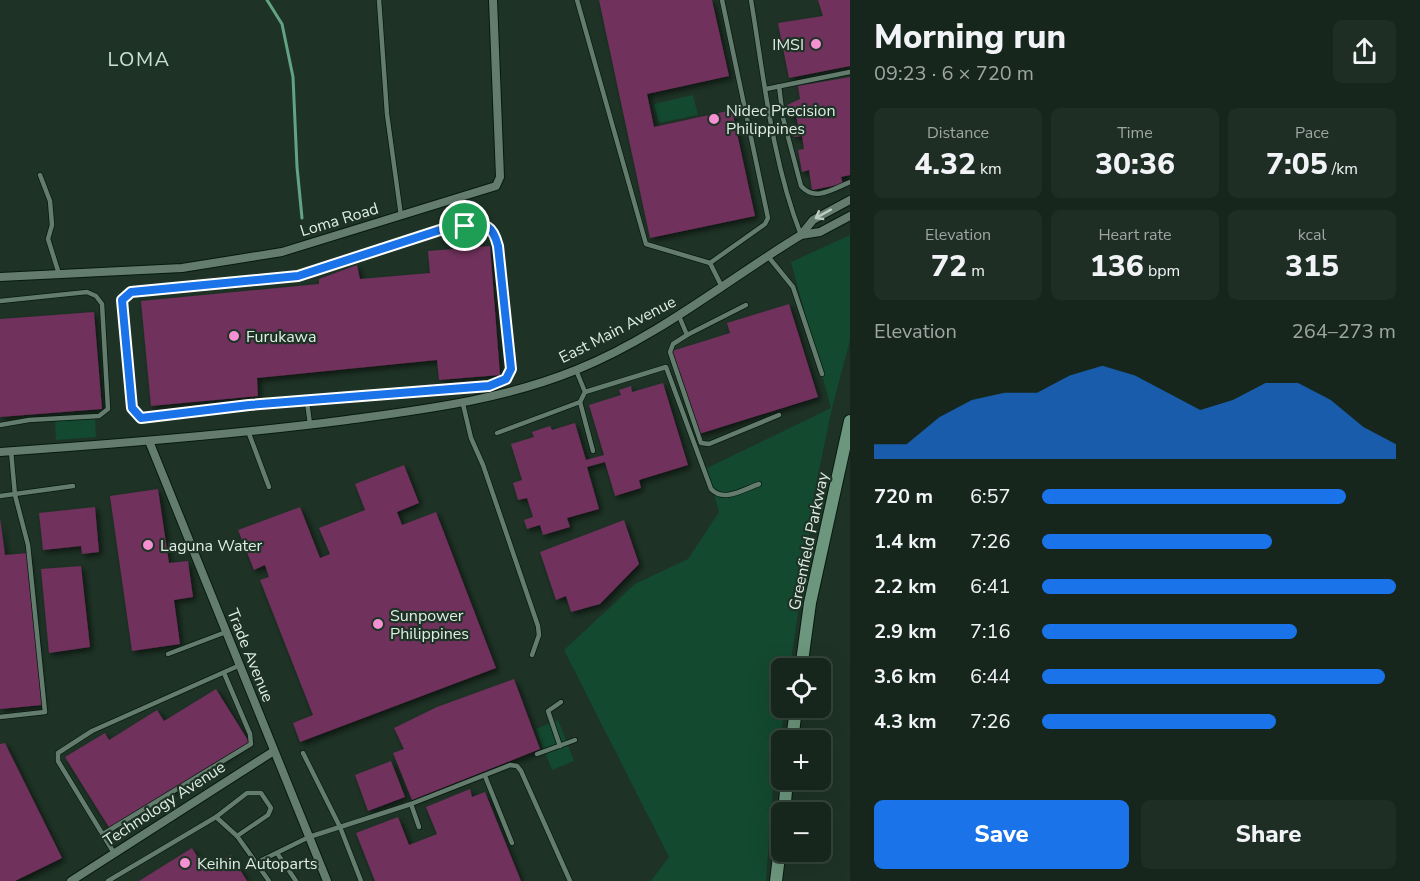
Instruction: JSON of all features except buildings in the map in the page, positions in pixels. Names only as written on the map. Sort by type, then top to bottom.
[{"type":"main road","name":"Greenfield Parkway","points":[[802,658],[810,603],[850,421]]},
{"type":"main road","points":[[776,881],[778,862]]},
{"type":"street","name":"Loma Road","points":[[0,277],[182,268],[282,252],[496,186],[501,177],[494,0]]},
{"type":"street","name":"East Main Avenue","points":[[0,452],[148,441],[310,424],[463,404],[509,394],[576,370],[679,316],[767,255],[801,235],[813,220],[850,200]]},
{"type":"street","name":"East Main Avenue","points":[[801,235],[820,232],[850,216]]},
{"type":"street","name":"Trade Avenue","points":[[148,441],[327,881]]},
{"type":"street","name":"Technology Avenue","points":[[71,881],[274,751]]},
{"type":"lane","points":[[379,0],[387,114],[401,216]]},
{"type":"lane","points":[[577,0],[646,244],[710,263],[722,286]]},
{"type":"lane","points":[[710,263],[765,224],[768,218],[722,0]]},
{"type":"lane","points":[[751,0],[790,207],[801,235]]},
{"type":"lane","points":[[766,89],[850,72]]},
{"type":"lane","points":[[779,86],[783,118],[801,186],[805,191],[819,195],[850,182]]},
{"type":"lane","points":[[40,175],[50,201],[52,225],[48,239],[59,274]]},
{"type":"lane","points":[[483,226],[494,232],[498,246],[511,369],[506,379],[489,386],[307,402],[249,405],[141,418],[132,408],[122,300],[131,292],[298,276],[443,229],[483,226]]},
{"type":"lane","points":[[767,255],[793,287],[822,374]]},
{"type":"lane","points":[[0,301],[87,292],[96,296],[102,304],[108,410],[99,416],[29,420],[0,425]]},
{"type":"lane","points":[[746,305],[687,335],[673,344],[670,352],[701,443],[709,444],[779,415]]},
{"type":"lane","points":[[679,316],[687,335]]},
{"type":"lane","points":[[593,451],[580,402],[585,392],[666,367],[711,489],[717,495],[725,496],[759,484]]},
{"type":"lane","points":[[576,370],[585,392]]},
{"type":"lane","points":[[307,402],[310,424]]},
{"type":"lane","points":[[497,433],[580,402]]},
{"type":"lane","points":[[463,404],[471,438],[483,465],[538,626],[539,635],[532,655]]},
{"type":"lane","points":[[248,431],[269,487]]},
{"type":"lane","points":[[0,717],[45,712],[28,545],[15,495],[11,452]]},
{"type":"lane","points":[[0,496],[73,486]]},
{"type":"lane","points":[[168,654],[226,632]]},
{"type":"lane","points":[[114,853],[58,761],[58,753],[92,731],[238,666]]},
{"type":"lane","points":[[103,834],[251,744],[250,734],[224,673]]},
{"type":"lane","points":[[560,746],[548,711],[561,702]]},
{"type":"lane","points":[[537,754],[575,740]]},
{"type":"lane","points":[[303,753],[340,827],[361,881]]},
{"type":"lane","points":[[258,862],[309,837],[411,804],[510,765],[517,766],[521,771],[570,881]]},
{"type":"lane","points":[[485,776],[512,843]]},
{"type":"lane","points":[[108,881],[216,817],[247,793],[261,793],[271,808],[268,815],[237,836]]},
{"type":"lane","points":[[411,804],[419,827]]},
{"type":"lane","points":[[216,817],[237,836],[258,862],[269,881]]},
{"type":"lane","points":[[277,853],[296,881]]},
{"type":"green space","points":[[693,95],[698,115],[659,123],[654,104]]},
{"type":"green space","points":[[850,235],[850,340],[832,408],[817,480],[792,658],[771,658],[771,718],[783,718],[782,730],[771,730],[773,790],[766,881],[651,881],[669,857],[564,650],[635,584],[688,559],[719,512],[707,468],[831,408],[791,262]]},
{"type":"green space","points":[[95,418],[96,437],[56,440],[55,420]]},
{"type":"green space","points":[[558,720],[574,761],[552,770],[536,729]]},
{"type":"waterway","points":[[267,0],[282,24],[293,77],[302,218]]},
{"type":"place","name":"IMSI","points":[[816,44]]},
{"type":"place","name":"Nidec Precision Philippines","points":[[714,119]]},
{"type":"place","name":"Furukawa","points":[[234,336]]},
{"type":"place","name":"Laguna Water","points":[[148,545]]},
{"type":"place","name":"Sunpower Philippines","points":[[378,624]]},
{"type":"place","name":"Keihin Autoparts","points":[[185,863]]},
{"type":"district","name":"LOMA","points":[[139,59]]},
{"type":"route","points":[[465,226],[489,227],[494,232],[498,246],[511,369],[506,379],[489,386],[249,405],[203,413],[141,418],[132,408],[122,300],[126,294],[298,276],[443,229],[465,226]]}]
